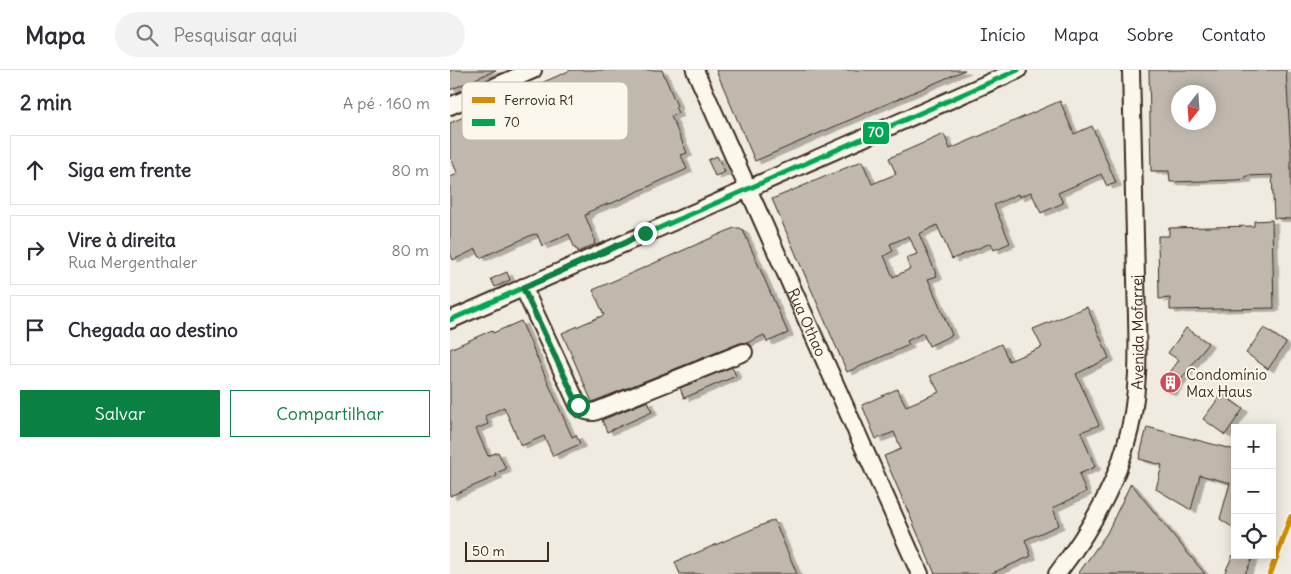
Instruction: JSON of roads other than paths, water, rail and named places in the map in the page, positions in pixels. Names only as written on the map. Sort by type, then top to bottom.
[{"type":"street","points":[[505,82],[533,70]]},
{"type":"street","name":"Rua Othao","points":[[695,70],[746,188],[920,574]]},
{"type":"street","points":[[450,320],[746,188],[1018,70]]},
{"type":"street","name":"Avenida Mofarrej","points":[[1057,574],[1089,528],[1103,502],[1126,446],[1131,424],[1137,359],[1132,70]]},
{"type":"street","points":[[450,106],[462,101]]},
{"type":"street","points":[[523,288],[578,405],[582,410],[588,412],[594,412],[744,352]]},
{"type":"rail line","name":"R1","points":[[1270,574],[1291,517]]},
{"type":"place","name":"Condomínio Max Haus","points":[[1170,383]]}]
